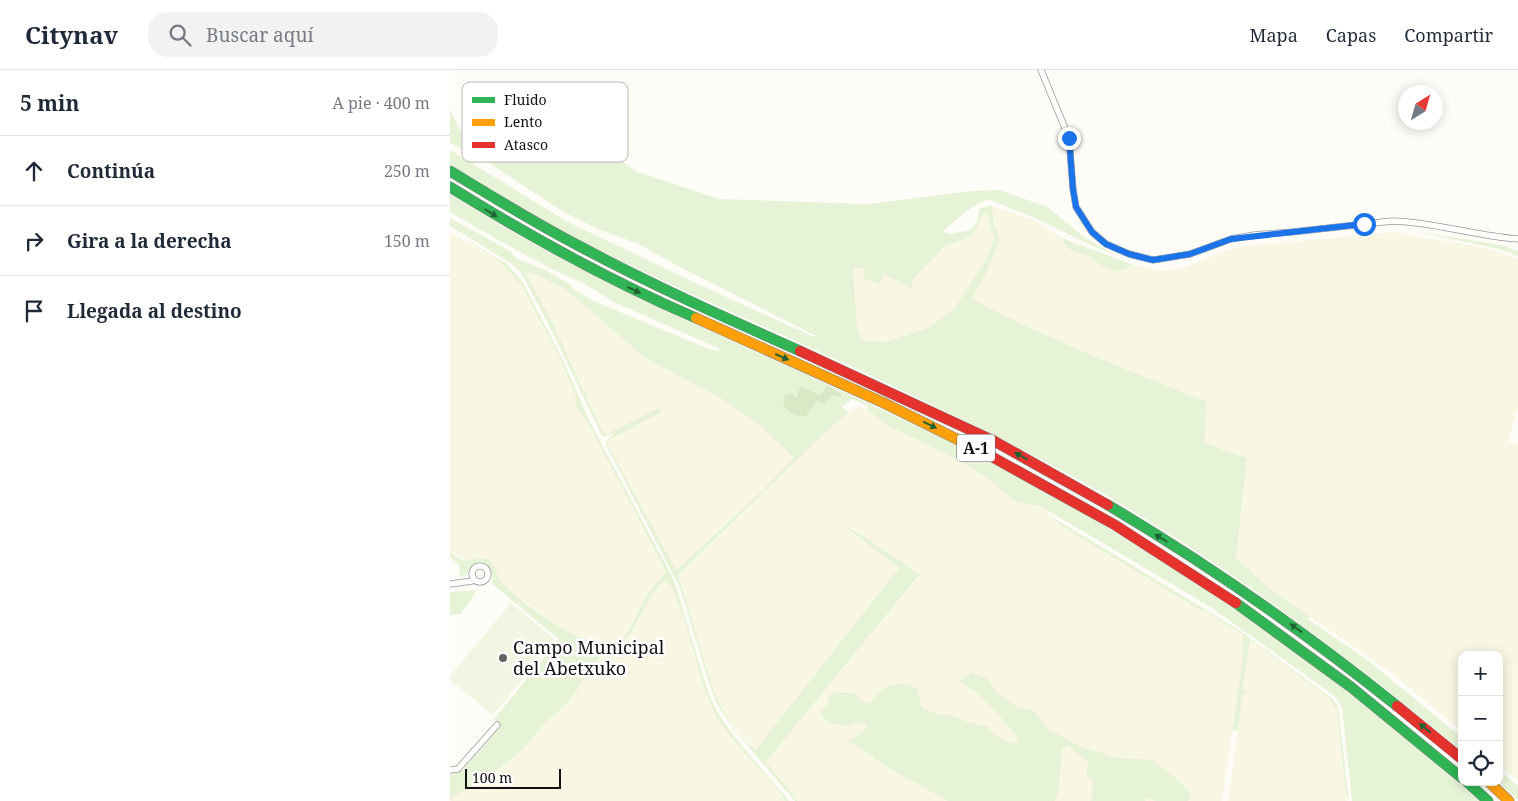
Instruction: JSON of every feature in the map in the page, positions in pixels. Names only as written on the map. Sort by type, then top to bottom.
[{"type":"highway","name":"A-1","points":[[450,171],[519,214],[600,258],[955,422],[997,443],[1117,510],[1245,591],[1319,645],[1458,756]]},
{"type":"highway","name":"A-1","points":[[450,187],[514,227],[590,269],[989,454],[1104,519],[1238,604],[1297,646],[1400,725],[1458,775]]},
{"type":"highway","points":[[1471,786],[1488,801]]},
{"type":"highway","points":[[1493,786],[1509,801]]},
{"type":"street","points":[[1041,70],[1069,138],[1076,207],[1092,232],[1106,244],[1129,254],[1153,260],[1190,254],[1231,239],[1392,221],[1406,221],[1473,234],[1518,239]]},
{"type":"street","points":[[1310,223],[1311,230]]},
{"type":"street","points":[[1255,227],[1256,235]]},
{"type":"street","points":[[450,584],[472,581],[474,579]]},
{"type":"street","points":[[450,770],[458,769],[497,725]]},
{"type":"shaded area","points":[[992,206],[1033,220],[1062,238],[1064,244],[1070,250],[1085,254],[1104,268],[1124,270],[1133,265],[1158,270],[1179,269],[1237,247],[1392,232],[1487,248],[1518,259],[1518,406],[1508,442],[1518,444],[1518,781],[1503,768],[1503,651],[1458,651],[1458,728],[1390,672],[1274,592],[1236,558],[1247,458],[1203,443],[1207,402],[1099,359],[971,299],[986,273],[1000,239],[994,224]]},
{"type":"shaded area","points":[[988,213],[991,231],[995,236],[987,258],[954,309],[928,328],[886,342],[862,340],[857,327],[853,268],[865,268],[880,284],[884,274],[889,277],[913,279],[943,248],[973,235],[983,214]]},
{"type":"shaded area","points":[[450,232],[499,261],[521,285],[561,360],[576,397],[576,406],[590,427],[666,572],[651,589],[625,636],[615,646],[606,647],[584,641],[559,627],[504,586],[497,576],[492,563],[483,557],[464,560],[450,552]]},
{"type":"shaded area","points":[[529,272],[565,289],[645,358],[719,397],[757,423],[794,458],[760,493],[676,570],[609,447],[608,441],[663,411],[658,408],[607,434],[602,431],[552,321],[526,274]]},
{"type":"shaded area","points":[[859,406],[868,410],[888,426],[949,455],[985,476],[1014,501],[1042,507],[1047,511],[1047,514],[1063,527],[1243,635],[1242,664],[1222,801],[798,801],[766,762],[921,574],[889,555],[860,533],[846,526],[899,568],[756,749],[729,721],[719,705],[678,575],[826,432]]},
{"type":"shaded area","points":[[666,582],[671,586],[685,621],[703,686],[717,719],[778,790],[785,801],[450,801],[450,799],[508,762],[523,749],[545,723],[565,705],[595,663],[603,655],[613,652],[629,636],[654,592],[661,583]]},
{"type":"shaded area","points":[[1250,641],[1334,703],[1337,710],[1347,801],[1228,801],[1243,693],[1247,694],[1243,689]]},
{"type":"green space","points":[[450,111],[462,132],[462,149],[450,143]]},
{"type":"green space","points":[[450,150],[462,157],[462,162],[470,162],[568,222],[704,287],[820,338],[674,264],[639,244],[600,230],[562,211],[486,162],[622,162],[635,171],[719,199],[869,204],[971,191],[999,190],[1048,207],[1084,237],[1115,254],[1097,248],[1035,218],[988,199],[972,207],[943,231],[949,234],[971,230],[978,220],[979,209],[992,206],[994,224],[1000,239],[986,273],[972,299],[1059,341],[1207,402],[1204,443],[1247,458],[1236,558],[1274,592],[1310,617],[1308,619],[1370,662],[1458,735],[1458,748],[1306,628],[1252,589],[1141,516],[1025,451],[958,417],[598,250],[560,230],[486,188],[450,164]],"holes":[[[988,214],[991,231],[995,236],[987,258],[954,309],[928,328],[886,342],[862,340],[857,327],[853,268],[865,268],[864,278],[880,284],[884,274],[912,288],[913,279],[943,248],[973,235],[983,215]]]},
{"type":"green space","points":[[450,194],[479,213],[570,263],[702,327],[920,427],[1001,467],[1095,520],[1173,568],[1264,629],[1396,729],[1458,783],[1458,786],[1462,786],[1479,801],[1352,801],[1342,709],[1338,700],[1332,694],[1212,608],[1042,507],[1014,501],[985,476],[949,455],[888,426],[868,410],[868,406],[852,399],[842,407],[849,412],[678,575],[713,689],[725,714],[736,730],[748,744],[756,749],[899,568],[842,524],[921,575],[766,762],[798,801],[795,801],[734,730],[717,704],[680,588],[605,443],[614,433],[604,437],[601,434],[552,331],[521,273],[512,264],[450,226],[450,218],[511,252],[517,259],[541,268],[568,283],[575,290],[596,302],[709,349],[718,351],[720,349],[614,302],[585,284],[509,246],[450,212]],"holes":[[[530,272],[565,289],[645,358],[719,397],[757,423],[794,458],[760,493],[676,570],[609,447],[608,441],[663,411],[658,408],[607,434],[602,431],[552,321],[526,274]],[[800,386],[820,395],[841,394],[841,397],[832,395],[829,398],[817,401],[805,416],[795,415],[787,410],[783,404],[793,394],[793,396],[797,397]]]},
{"type":"green space","points":[[450,230],[507,264],[522,281],[563,360],[590,422],[674,580],[708,692],[717,712],[737,740],[789,801],[785,801],[778,790],[717,719],[703,686],[685,621],[671,586],[666,582],[661,583],[654,592],[629,636],[613,652],[603,655],[595,663],[565,705],[545,723],[523,749],[508,762],[450,799],[450,774],[463,770],[501,726],[494,719],[559,639],[492,584],[491,570],[488,565],[484,562],[475,563],[467,574],[460,577],[459,565],[450,557],[450,552],[463,560],[486,558],[493,565],[502,583],[541,615],[576,636],[592,643],[606,646],[616,644],[627,633],[646,596],[666,572],[590,427],[576,406],[576,397],[561,360],[521,285],[499,261]]},
{"type":"green space","points":[[1413,231],[1501,245],[1518,251],[1518,256],[1495,248]]},
{"type":"green space","points":[[1062,238],[1133,265],[1122,271],[1110,270],[1086,255],[1069,249]]},
{"type":"green space","points":[[800,386],[820,395],[827,386],[841,394],[841,397],[832,395],[825,404],[817,401],[806,416],[795,415],[787,410],[783,404],[785,395],[794,394],[797,397]]},
{"type":"green space","points":[[1047,514],[1236,628],[1333,699],[1338,706],[1349,801],[1345,787],[1337,710],[1329,698],[1250,641],[1243,688],[1249,694],[1243,693],[1238,730],[1232,731],[1242,664],[1243,635],[1063,527]]},
{"type":"green space","points":[[477,590],[461,614],[450,615],[450,592]]},
{"type":"green space","name":"Campo Municipal del Abetxuko","points":[[511,603],[555,640],[493,715],[450,680],[450,676]]},
{"type":"green space","points":[[971,673],[988,679],[998,693],[1018,708],[1032,709],[1050,730],[1081,747],[1120,758],[1153,760],[1191,793],[1188,801],[1156,801],[1146,798],[1145,801],[1091,801],[1093,783],[1086,774],[1089,762],[1068,746],[1062,749],[1059,789],[1055,801],[948,801],[887,767],[857,746],[847,742],[864,731],[868,725],[863,722],[838,725],[827,721],[820,711],[828,705],[828,698],[835,692],[855,693],[861,700],[870,703],[880,691],[890,685],[903,684],[917,688],[922,708],[936,714],[948,715],[987,726],[995,735],[1005,741],[1016,743],[1019,739],[1005,722],[979,695],[960,680]]},
{"type":"green space","points":[[1503,773],[1518,786],[1518,800],[1502,786]]},
{"type":"traffic: fast","points":[[450,171],[531,220],[635,275],[800,351]]},
{"type":"traffic: fast","points":[[450,187],[570,257],[632,289],[696,318]]},
{"type":"traffic: fast","points":[[1108,505],[1183,551],[1256,600],[1397,706]]},
{"type":"traffic: fast","points":[[1236,603],[1351,687],[1458,775]]},
{"type":"traffic: fast","points":[[1471,786],[1488,801]]},
{"type":"traffic: slow","points":[[696,318],[884,403],[987,454]]},
{"type":"traffic: slow","points":[[1493,786],[1509,801]]},
{"type":"traffic: jam","points":[[800,351],[994,441],[1108,505]]},
{"type":"traffic: jam","points":[[987,454],[1115,525],[1236,603]]},
{"type":"traffic: jam","points":[[1397,706],[1458,756]]},
{"type":"place","name":"Campo Municipal del Abetxuko","points":[[503,658]]},
{"type":"route","points":[[1069,138],[1076,207],[1092,232],[1106,244],[1129,254],[1153,260],[1190,254],[1231,239],[1254,235],[1364,224]]}]
